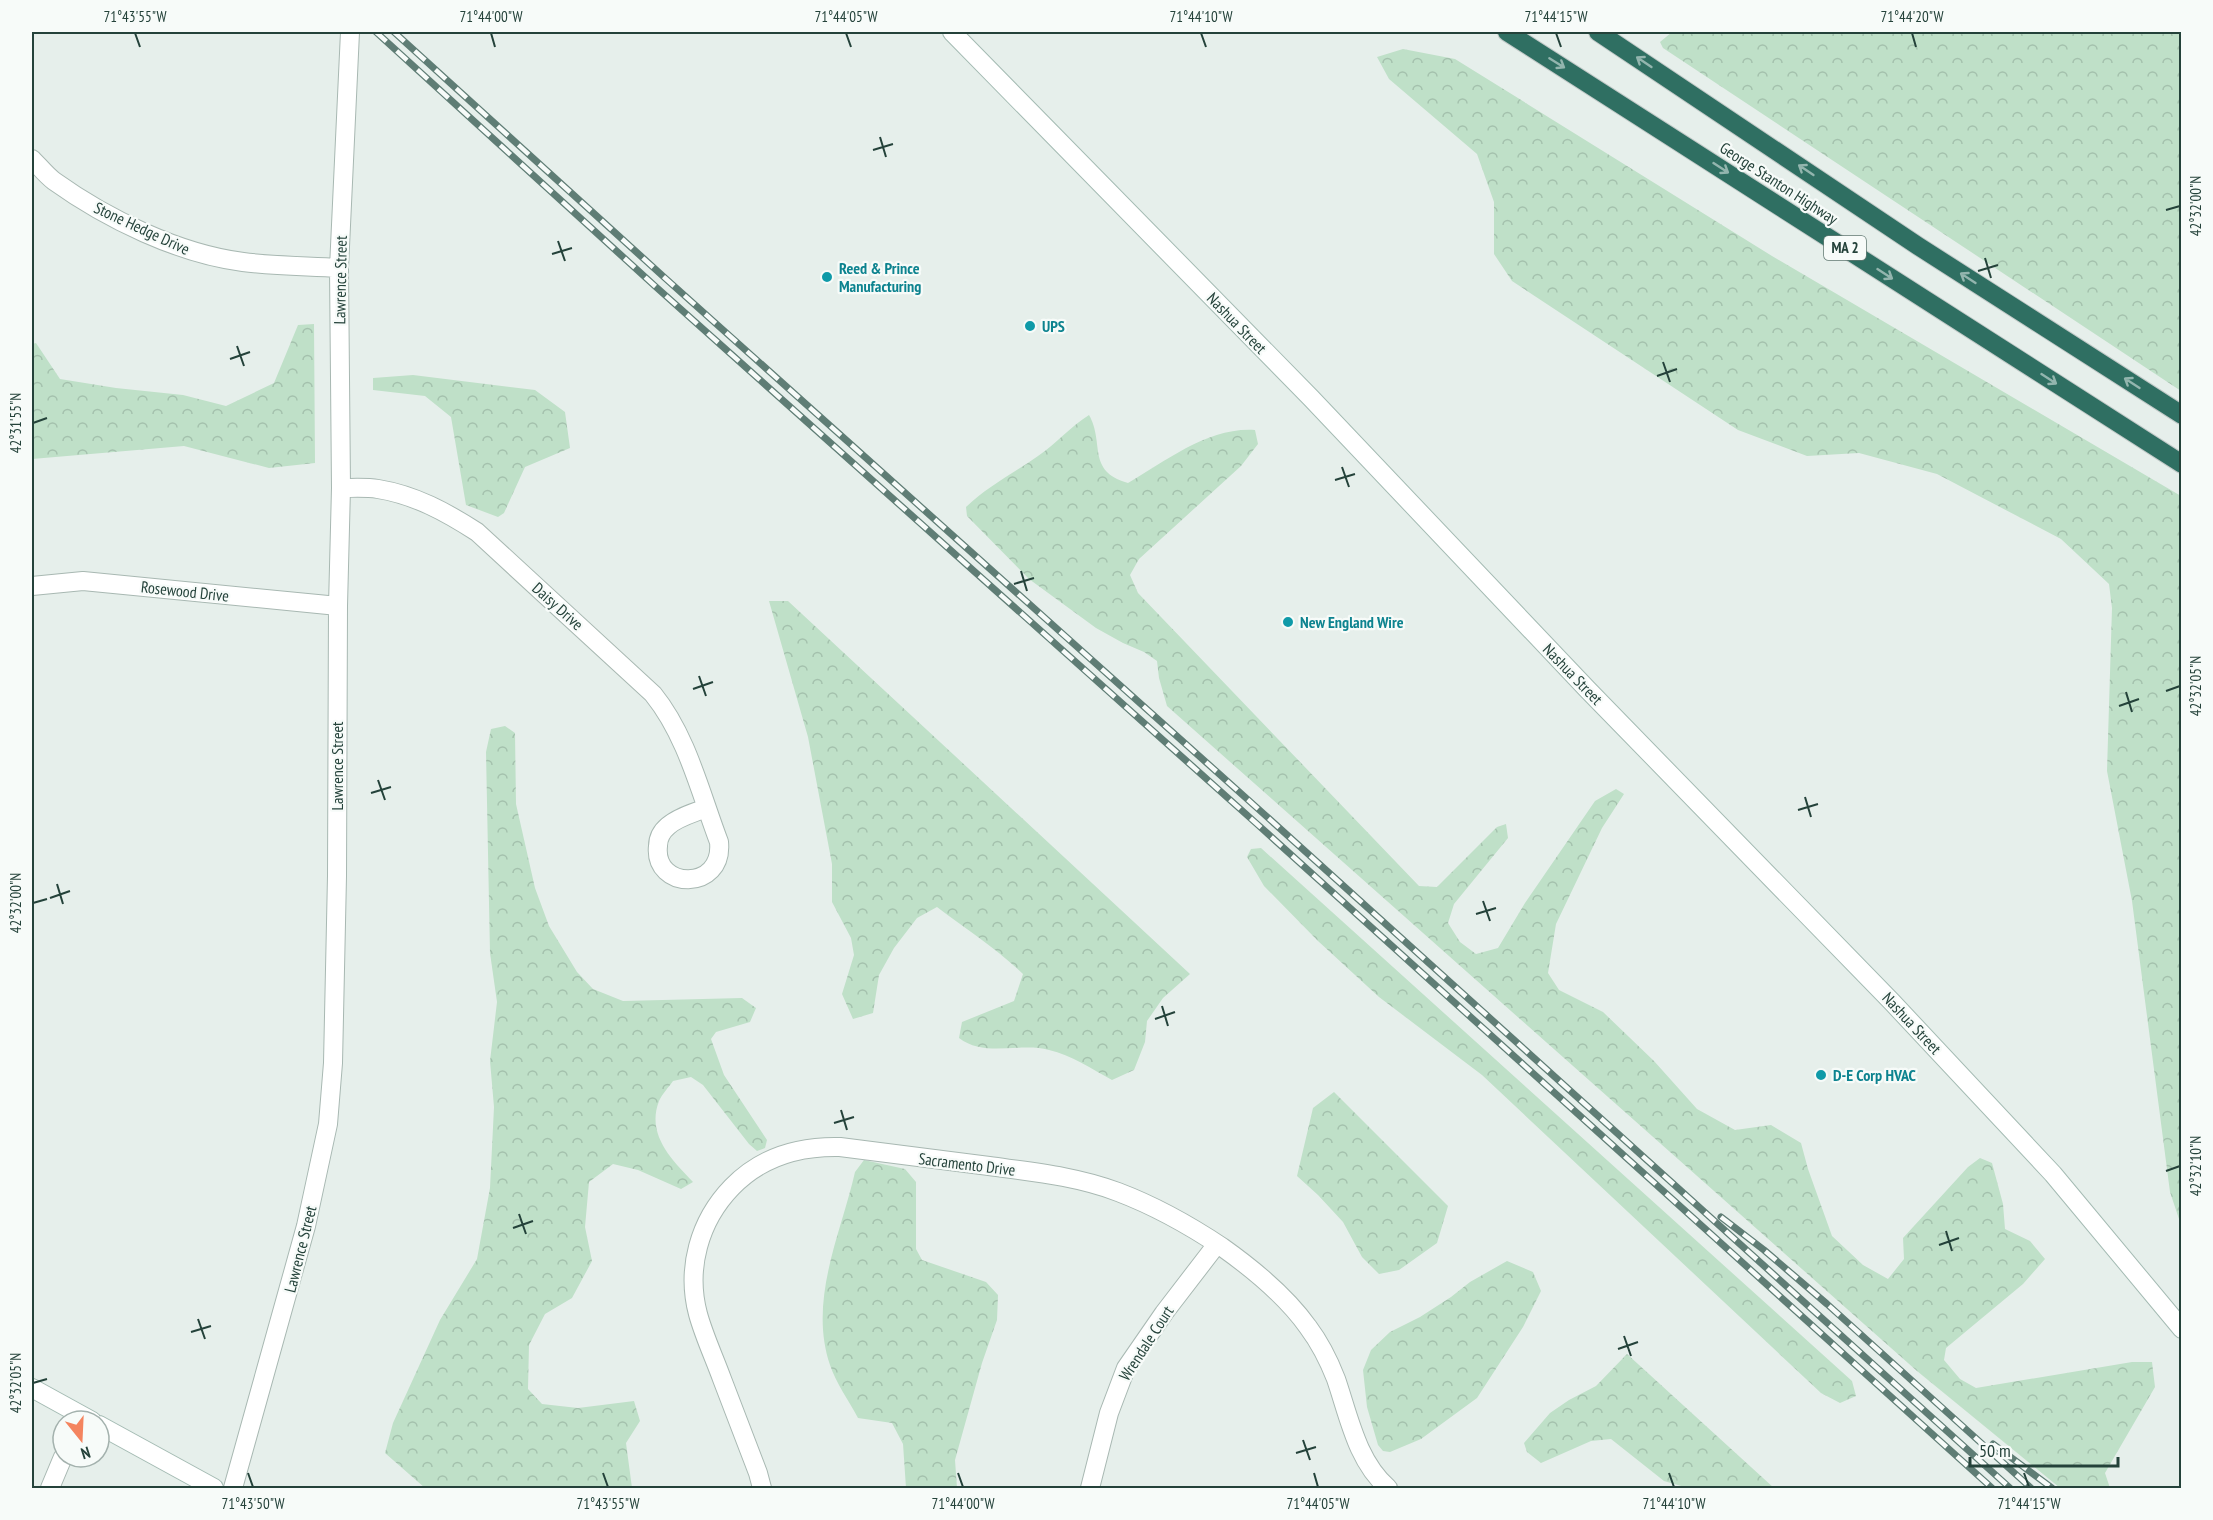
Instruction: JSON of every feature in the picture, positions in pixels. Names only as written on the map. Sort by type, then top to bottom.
[{"type":"highway","name":"George Stanton Highway","points":[[1507,32],[2181,464]]},
{"type":"highway","name":"George Stanton Highway","points":[[1598,32],[1918,246],[2181,415]]},
{"type":"street","name":"Lawrence Street","points":[[233,1488],[301,1248],[328,1124],[333,1064],[341,488],[339,268],[350,32]]},
{"type":"street","name":"Nashua Street","points":[[952,32],[1311,398],[1588,690],[1892,1002],[2053,1174],[2181,1329]]},
{"type":"street","name":"Stone Hedge Drive","points":[[32,159],[52,180],[96,208],[193,252],[243,262],[339,268]]},
{"type":"street","name":"Daisy Drive","points":[[341,488],[377,489],[412,497],[446,512],[477,532],[653,694],[667,711],[680,735],[706,808]]},
{"type":"street","name":"Rosewood Drive","points":[[32,586],[83,581],[338,606]]},
{"type":"street","name":"Sacramento Drive","points":[[762,1488],[696,1306],[693,1282],[697,1250],[708,1220],[736,1182],[762,1163],[792,1151],[816,1147],[840,1147],[1059,1176],[1099,1186],[1141,1201],[1194,1229],[1259,1276],[1307,1326],[1329,1361],[1363,1455],[1371,1470],[1388,1488]]},
{"type":"street","name":"Wrendale Court","points":[[1090,1488],[1109,1413],[1126,1368],[1164,1313],[1217,1244]]},
{"type":"street","points":[[32,1388],[68,1409]]},
{"type":"street","points":[[111,1433],[214,1488]]},
{"type":"street","points":[[50,1488],[58,1469]]},
{"type":"green space","points":[[1672,32],[2181,32],[2181,391],[1663,48],[1660,42]]},
{"type":"green space","points":[[1403,49],[1455,59],[1772,256],[2181,496],[2181,1225],[2170,1192],[2132,901],[2107,771],[2112,608],[2109,584],[2061,539],[1937,474],[1859,453],[1807,456],[1738,430],[1512,281],[1494,254],[1494,202],[1477,154],[1389,79],[1377,57]]},
{"type":"green space","points":[[314,324],[315,463],[269,468],[184,446],[32,459],[32,344],[36,343],[60,379],[183,395],[226,406],[274,383],[298,325]]},
{"type":"green space","points":[[413,375],[535,390],[565,412],[570,448],[525,467],[504,513],[498,517],[466,505],[451,417],[425,396],[373,390],[373,378]]},
{"type":"green space","points":[[1089,415],[1094,425],[1101,464],[1115,478],[1128,483],[1173,455],[1205,439],[1238,430],[1255,430],[1258,444],[1241,466],[1139,559],[1130,575],[1138,593],[1419,886],[1437,887],[1497,827],[1506,824],[1508,838],[1454,904],[1448,923],[1460,942],[1476,954],[1498,948],[1525,903],[1595,801],[1616,789],[1624,794],[1602,828],[1556,924],[1548,973],[1559,990],[1603,1012],[1654,1061],[1697,1109],[1735,1130],[1771,1125],[1801,1143],[1832,1236],[1863,1265],[1888,1279],[1904,1259],[1903,1238],[1968,1167],[1980,1158],[1992,1163],[2003,1204],[2005,1229],[2030,1241],[2045,1259],[2023,1284],[1946,1348],[1944,1360],[1960,1379],[1976,1388],[2132,1362],[2152,1362],[2155,1387],[2105,1473],[2110,1488],[2060,1488],[1917,1371],[1167,706],[1157,661],[1096,628],[1029,579],[967,516],[966,507],[974,499],[1045,451]]},
{"type":"green space","points":[[769,601],[788,601],[1190,974],[1163,998],[1147,1021],[1145,1042],[1134,1070],[1112,1080],[1057,1052],[1038,1048],[980,1047],[959,1038],[962,1022],[1014,1001],[1023,974],[937,907],[917,918],[894,948],[879,975],[873,1013],[853,1019],[842,994],[854,955],[851,938],[832,902],[832,864],[808,737]]},
{"type":"green space","points":[[505,726],[515,733],[516,804],[535,888],[549,926],[577,972],[593,989],[623,1001],[742,998],[756,1008],[750,1022],[716,1032],[711,1039],[724,1075],[767,1140],[765,1148],[757,1151],[749,1144],[703,1085],[691,1077],[673,1081],[659,1101],[656,1125],[663,1146],[693,1182],[681,1189],[638,1170],[613,1164],[589,1182],[585,1227],[592,1261],[572,1298],[545,1314],[529,1345],[528,1389],[542,1404],[578,1408],[634,1401],[640,1421],[626,1443],[632,1488],[425,1488],[385,1453],[393,1423],[440,1320],[477,1259],[490,1188],[494,1107],[490,1061],[497,1002],[490,953],[486,752],[491,729]]},
{"type":"green space","points":[[1261,848],[1852,1381],[1856,1396],[1840,1403],[1821,1393],[1482,1075],[1379,997],[1318,941],[1264,886],[1247,857],[1251,849]]},
{"type":"green space","points":[[1334,1092],[1448,1206],[1437,1243],[1399,1270],[1379,1274],[1362,1257],[1343,1222],[1297,1176],[1313,1108]]},
{"type":"green space","points":[[864,1160],[905,1169],[916,1182],[916,1249],[922,1260],[986,1282],[998,1295],[997,1320],[982,1363],[955,1460],[957,1488],[906,1488],[903,1444],[892,1423],[858,1418],[830,1365],[824,1341],[823,1316],[829,1267],[855,1172]]},
{"type":"green space","points":[[1507,1261],[1533,1272],[1541,1291],[1523,1327],[1477,1398],[1421,1439],[1390,1452],[1383,1451],[1378,1445],[1367,1407],[1363,1370],[1371,1350],[1390,1332],[1420,1317],[1470,1282]]},
{"type":"green space","points":[[1627,1354],[1774,1488],[1688,1488],[1664,1481],[1611,1439],[1591,1441],[1541,1463],[1527,1452],[1524,1443],[1550,1413],[1596,1386]]},
{"type":"railway","points":[[376,32],[656,287],[1257,824],[1992,1488]]},
{"type":"railway","points":[[394,32],[2010,1488]]},
{"type":"railway","points":[[1721,1217],[1827,1304],[2031,1488]]},
{"type":"railway","points":[[1993,1444],[2052,1488]]},
{"type":"place","name":"Reed & Prince Manufacturing","points":[[827,277]]},
{"type":"place","name":"UPS","points":[[1030,326]]},
{"type":"place","name":"New England Wire","points":[[1288,622]]},
{"type":"place","name":"D-E Corp HVAC","points":[[1821,1075]]}]
